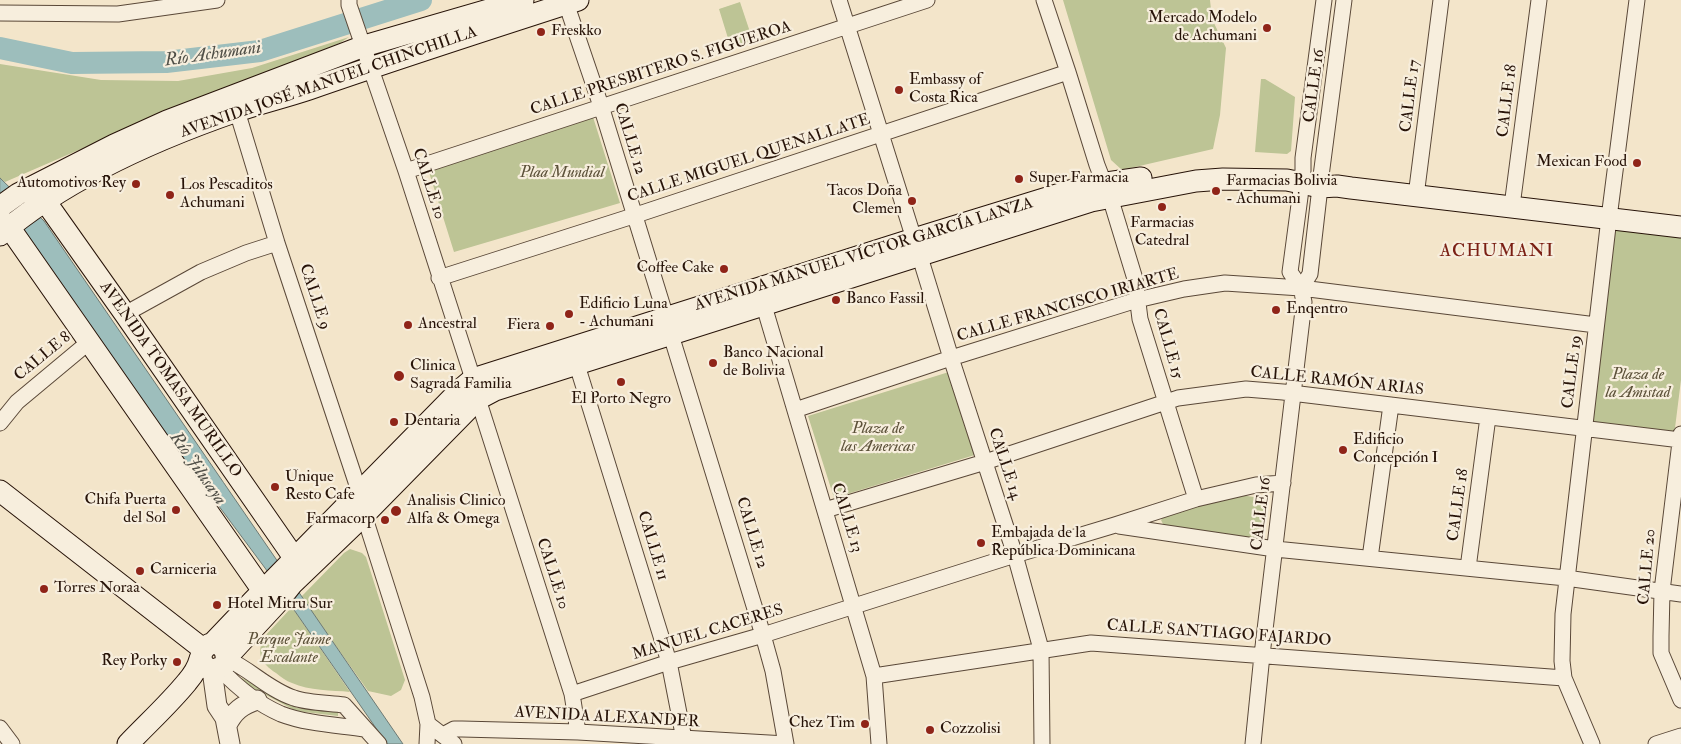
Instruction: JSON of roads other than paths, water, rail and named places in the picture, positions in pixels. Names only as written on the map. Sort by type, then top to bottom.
[{"type":"main road","name":"AVENIDA JOSÉ MANUEL CHINCHILLA","points":[[14,213],[114,145],[167,121],[362,42],[523,0]]},
{"type":"main road","name":"AVENIDA JOSÉ MANUEL CHINCHILLA","points":[[14,213],[117,160],[171,136],[237,111],[307,90],[570,1]]},
{"type":"main road","name":"AVENIDA MANUEL VÍCTOR GARCÍA LANZA","points":[[128,744],[196,670],[214,660],[360,494],[460,390],[495,390],[575,356],[917,248],[1086,186],[1107,190],[1214,167],[1246,165],[1316,180],[1416,196],[1681,227]]},
{"type":"main road","name":"AVENIDA TOMASA MURILLO","points":[[14,213],[125,314],[284,582]]},
{"type":"main road","points":[[14,213],[89,342],[284,582]]},
{"type":"main road","name":"AVENIDA MANUEL VÍCTOR GARCÍA LANZA","points":[[284,582],[364,515],[476,389]]},
{"type":"main road","points":[[0,491],[214,660]]},
{"type":"main road","points":[[360,494],[364,515]]},
{"type":"street","points":[[0,13],[118,14],[217,0]]},
{"type":"street","name":"CALLE 14","points":[[840,0],[951,358],[1015,555],[1041,649],[1042,744]]},
{"type":"street","name":"CALLE PRESBITERO S. FIGUEROA","points":[[406,171],[927,0]]},
{"type":"street","name":"CALLE 15","points":[[1044,0],[1097,165],[1107,190],[1134,279],[1140,319],[1196,499]]},
{"type":"street","name":"CALLE 16","points":[[1316,180],[1303,158],[1324,0]]},
{"type":"street","name":"CALLE 16","points":[[1253,744],[1304,302],[1301,288],[1290,272],[1316,180],[1344,0]]},
{"type":"street","name":"CALLE 17","points":[[1416,196],[1441,0]]},
{"type":"street","name":"CALLE 18","points":[[1512,206],[1539,0]]},
{"type":"street","name":"CALLE 19","points":[[1592,744],[1564,678],[1562,623],[1596,325],[1637,0]]},
{"type":"street","name":"CALLE 12","points":[[570,1],[763,634],[773,671],[786,744]]},
{"type":"street","name":"CALLE 10","points":[[349,3],[406,171],[572,694],[578,732]]},
{"type":"street","name":"CALLE MIGUEL QUENALLATE","points":[[439,278],[634,216],[1068,72]]},
{"type":"street","name":"CALLE 9","points":[[237,111],[277,243],[360,494]]},
{"type":"street","points":[[125,314],[201,272],[246,253],[277,243]]},
{"type":"street","name":"CALLE FRANCISCO IRIARTE","points":[[795,410],[951,358],[1137,300],[1184,289],[1225,283],[1301,288],[1596,325]]},
{"type":"street","name":"CALLE 13","points":[[762,297],[874,676],[879,744]]},
{"type":"street","name":"CALLE 8","points":[[0,423],[16,402],[89,342]]},
{"type":"street","name":"CALLE 11","points":[[575,356],[669,662],[684,739]]},
{"type":"street","name":"CALLE RAMÓN ARIAS","points":[[826,510],[985,462],[1166,402],[1202,394],[1246,389],[1293,393],[1584,429],[1681,438]]},
{"type":"street","points":[[1370,558],[1391,405]]},
{"type":"street","name":"CALLE 18","points":[[1468,568],[1488,417]]},
{"type":"street","name":"CALLE 20","points":[[1681,438],[1662,591],[1661,653],[1681,700]]},
{"type":"street","name":"MANUEL CACERES","points":[[572,694],[669,662],[1115,526],[1196,499],[1256,485],[1283,484]]},
{"type":"street","points":[[364,515],[422,697],[428,724],[427,744]]},
{"type":"street","points":[[1115,526],[1275,549],[1566,578],[1681,594]]},
{"type":"street","name":"CALLE SANTIAGO FAJARDO","points":[[874,676],[1041,649],[1091,643],[1564,678]]},
{"type":"street","points":[[214,660],[235,685],[281,714],[300,719],[365,728]]},
{"type":"street","points":[[214,660],[214,691],[217,706],[226,722],[230,744]]},
{"type":"street","points":[[214,660],[243,667],[276,690],[295,699],[344,705],[378,744]]},
{"type":"street","points":[[226,722],[239,708],[257,700]]},
{"type":"street","points":[[428,724],[448,740]]},
{"type":"street","points":[[0,728],[12,744]]},
{"type":"street","name":"AVENIDA ALEXANDER","points":[[448,740],[454,729],[578,732],[786,744]]},
{"type":"street","points":[[1656,744],[1681,736]]},
{"type":"water","name":"Río Jilusaya","points":[[0,178],[44,221],[403,744],[387,744],[265,568],[11,227],[0,215]]},
{"type":"waterway","name":"Río Achumani","points":[[0,48],[72,63],[166,62],[260,51],[421,0]]},
{"type":"place","name":"Mercado Modelo de Achumani","points":[[1267,28]]},
{"type":"place","name":"Freskko","points":[[541,32]]},
{"type":"place","name":"Embassy of Costa Rica","points":[[899,90]]},
{"type":"place","name":"Mexican Food","points":[[1637,163]]},
{"type":"place","name":"Super Farmacia","points":[[1019,179]]},
{"type":"place","name":"Automotivos Rey","points":[[136,184]]},
{"type":"place","name":"Farmacias Bolivia - Achumani","points":[[1216,191]]},
{"type":"place","name":"Los Pescaditos Achumani","points":[[170,195]]},
{"type":"place","name":"Tacos Doña Clemen","points":[[912,201]]},
{"type":"place","name":"Farmacias Catedral","points":[[1162,207]]},
{"type":"place","name":"Coffee Cake","points":[[724,269]]},
{"type":"place","name":"Banco Fassil","points":[[836,300]]},
{"type":"place","name":"Enqentro","points":[[1276,310]]},
{"type":"place","name":"Edificio Luna - Achumani","points":[[569,314]]},
{"type":"place","name":"Ancestral","points":[[408,325]]},
{"type":"place","name":"Fiera","points":[[550,326]]},
{"type":"place","name":"Banco Nacional de Bolivia","points":[[713,363]]},
{"type":"place","name":"Clinica Sagrada Familia","points":[[399,376]]},
{"type":"place","name":"El Porto Negro","points":[[621,382]]},
{"type":"place","name":"Dentaria","points":[[394,422]]},
{"type":"place","name":"Edificio Concepción I","points":[[1343,450]]},
{"type":"place","name":"Unique Resto Cafe","points":[[275,487]]},
{"type":"place","name":"Chifa Puerta del Sol","points":[[176,510]]},
{"type":"place","name":"Analisis Clinico Alfa & Omega","points":[[396,511]]},
{"type":"place","name":"Farmacorp","points":[[385,520]]},
{"type":"place","name":"Embajada de la República Dominicana","points":[[981,543]]},
{"type":"place","name":"Carniceria","points":[[140,571]]},
{"type":"place","name":"Torres Noraa","points":[[44,589]]},
{"type":"place","name":"Hotel Mitru Sur","points":[[217,605]]},
{"type":"place","name":"Rey Porky","points":[[177,662]]},
{"type":"place","name":"Chez Tim","points":[[865,724]]},
{"type":"place","name":"Cozzolisi","points":[[930,730]]},
{"type":"district","name":"ACHUMANI","points":[[1497,252]]},
{"type":"park label","name":"Plaa Mundial","points":[[562,174]]},
{"type":"park label","name":"Plaza de la Amistad","points":[[1638,385]]},
{"type":"park label","name":"Plaza de las Americas","points":[[878,439]]},
{"type":"park label","name":"Parque Jaime Escalante","points":[[289,650]]}]
